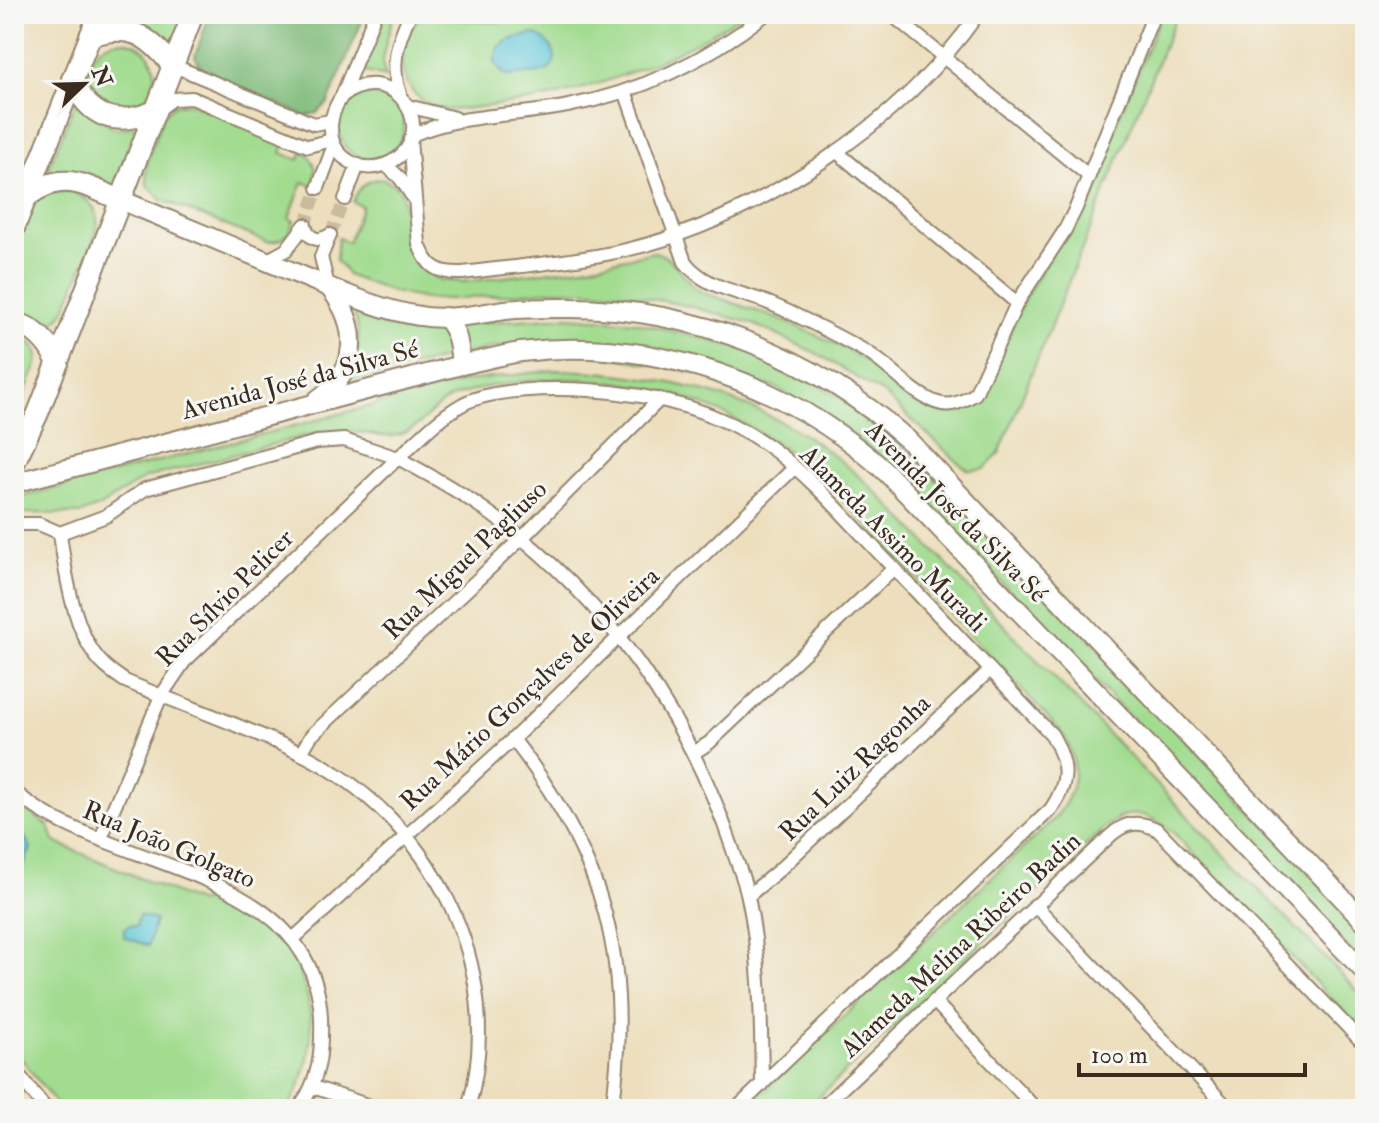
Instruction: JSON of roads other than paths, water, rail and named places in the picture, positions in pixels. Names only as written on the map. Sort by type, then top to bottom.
[{"type":"main road","points":[[14,228],[99,14]]},
{"type":"main road","points":[[14,463],[58,363],[193,14]]},
{"type":"main road","points":[[90,36],[108,30],[127,30],[145,37],[172,65]]},
{"type":"main road","points":[[72,79],[84,101],[104,116],[121,120],[138,119],[155,111]]},
{"type":"main road","points":[[24,199],[39,187],[58,181],[77,182],[121,200]]},
{"type":"main road","name":"Avenida José da Silva Sé","points":[[121,200],[328,286],[402,313],[445,317],[565,308],[635,313],[710,328],[746,339],[782,354],[836,385],[889,422],[924,455],[1365,922]]},
{"type":"main road","points":[[312,404],[331,391],[344,372],[351,350],[351,326],[343,305],[328,286]]},
{"type":"main road","points":[[445,317],[455,329],[459,341],[461,365]]},
{"type":"main road","points":[[14,322],[33,330],[43,339],[58,363]]},
{"type":"main road","name":"Avenida José da Silva Sé","points":[[14,483],[517,352],[602,350],[701,367],[771,393],[841,434],[887,473],[1365,972]]},
{"type":"street","points":[[375,14],[330,121],[333,142],[340,153],[358,165],[372,168],[386,165],[405,151],[411,138],[434,125],[567,107],[651,83],[688,65],[766,14]]},
{"type":"street","points":[[410,14],[393,63],[395,79],[411,115],[414,203],[419,244],[424,258],[433,268],[448,274],[590,257],[628,249],[725,215],[770,193],[837,152],[911,90],[978,14]]},
{"type":"street","points":[[493,14],[500,14]]},
{"type":"street","points":[[891,14],[1089,176]]},
{"type":"street","points":[[625,91],[685,262],[695,275],[717,287],[767,302],[818,325],[876,357],[936,402],[950,405],[975,394],[1017,303],[1065,230],[1154,14]]},
{"type":"street","points":[[172,65],[314,124],[330,121]]},
{"type":"street","points":[[342,96],[352,88],[379,84],[391,89],[405,102],[452,118],[482,117]]},
{"type":"street","points":[[155,111],[173,99],[192,98],[308,146],[333,142]]},
{"type":"street","points":[[318,188],[333,142]]},
{"type":"street","points":[[837,152],[1017,303]]},
{"type":"street","points":[[345,199],[358,165]]},
{"type":"street","points":[[386,165],[400,178],[414,203]]},
{"type":"street","points":[[266,261],[286,250],[305,225],[307,234],[314,239],[323,240],[330,235],[321,257],[328,286]]},
{"type":"street","name":"Alameda Assimo Muradi","points":[[398,458],[442,417],[467,401],[510,391],[570,389],[620,392],[660,399],[721,419],[767,445],[820,490],[1052,735],[1062,753],[1065,773],[1062,792],[1051,809],[762,1085]]},
{"type":"street","name":"Rua Miguel Pagliuso","points":[[301,753],[311,736],[522,538],[660,399]]},
{"type":"street","points":[[14,524],[39,524],[60,533],[106,516],[145,489],[317,442],[344,440],[398,458],[450,486],[522,538],[566,577],[620,637],[654,684],[695,752],[721,812],[748,896],[758,990],[762,1085],[736,1109]]},
{"type":"street","name":"Rua Sílvio Pelicer","points":[[101,838],[161,696],[184,662],[398,458]]},
{"type":"street","name":"Rua Mário Gonçalves de Oliveira","points":[[293,939],[513,739],[794,468]]},
{"type":"street","points":[[60,533],[70,592],[83,633],[102,664],[125,681],[301,753],[366,796],[407,834],[442,887],[472,962],[479,1011],[478,1055],[468,1109]]},
{"type":"street","points":[[695,752],[709,743],[894,568]]},
{"type":"street","name":"Rua Luiz Ragonha","points":[[748,896],[990,670]]},
{"type":"street","points":[[513,739],[544,778],[574,829],[597,884],[612,942],[620,1004],[619,1060],[612,1109]]},
{"type":"street","name":"Rua João Golgato","points":[[14,791],[51,818],[234,893],[267,913],[293,939],[307,963],[320,1003],[322,1044],[313,1087]]},
{"type":"street","name":"Alameda Melina Ribeiro Badin","points":[[820,1109],[1118,829],[1138,823],[1158,830],[1365,1045]]},
{"type":"street","points":[[1035,905],[1229,1109]]},
{"type":"street","points":[[934,1001],[1032,1108]]},
{"type":"street","points":[[14,1069],[46,1109]]},
{"type":"street","points":[[299,1109],[313,1087],[379,1109]]},
{"type":"water","points":[[533,34],[553,50],[552,66],[539,73],[505,75],[495,62],[499,48],[507,41]]},
{"type":"water","points":[[14,836],[24,836],[31,848],[20,873],[14,878]]},
{"type":"water","points":[[139,915],[155,920],[148,946],[124,937],[124,929],[130,925],[136,927]]},
{"type":"tunnel","points":[[305,225],[318,188]]},
{"type":"tunnel","points":[[330,235],[345,199]]}]
